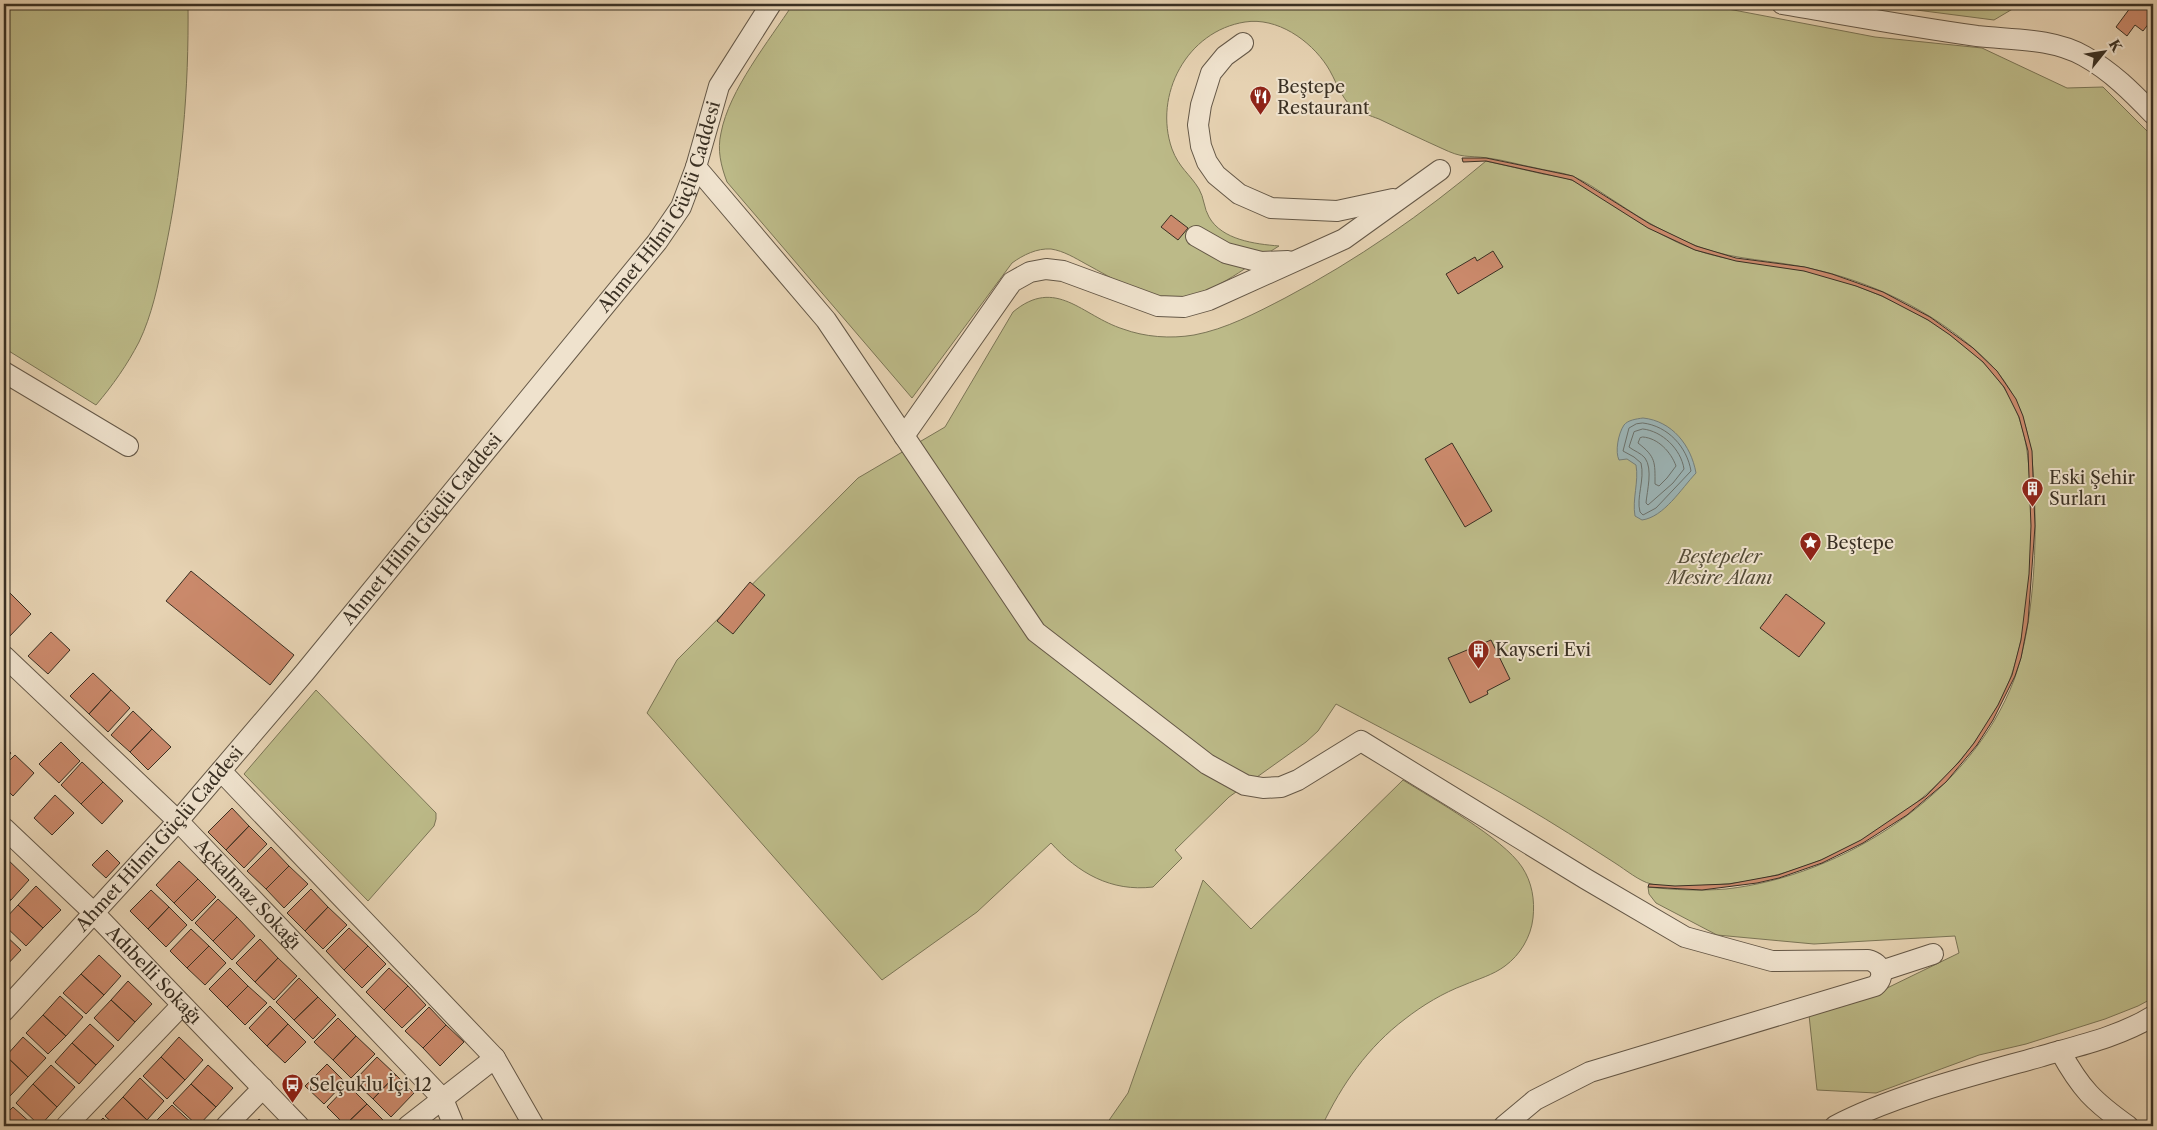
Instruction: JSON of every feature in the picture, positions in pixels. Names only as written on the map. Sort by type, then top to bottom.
[{"type":"street","name":"Ahmet Hilmi Güçlü Caddesi","points":[[4,1011],[94,914],[221,771],[305,672],[657,242],[681,207],[696,167],[719,86],[771,4]]},
{"type":"street","points":[[1782,4],[1977,36],[2060,46],[2083,56],[2126,85],[2153,114]]},
{"type":"street","points":[[1243,43],[1225,56],[1211,73],[1201,105],[1198,125],[1201,146],[1207,162],[1216,176],[1239,194],[1271,208],[1337,211],[1401,198]]},
{"type":"street","points":[[696,167],[826,320],[1036,632],[1207,764],[1245,785],[1263,788],[1281,787],[1298,780],[1361,741],[1684,937],[1772,961],[1868,960],[1876,963],[1881,970],[1881,980],[1875,986],[1590,1072],[1535,1100],[1504,1126]]},
{"type":"street","points":[[904,436],[1012,282],[1030,272],[1046,269],[1063,271],[1158,306],[1184,307],[1209,300],[1344,239],[1440,170]]},
{"type":"street","points":[[1196,236],[1226,253],[1261,262],[1296,261]]},
{"type":"street","points":[[4,372],[128,446]]},
{"type":"street","name":"Açkalmaz Sokağı","points":[[4,657],[178,821],[443,1099],[454,1126]]},
{"type":"street","points":[[221,771],[496,1058],[534,1126]]},
{"type":"street","name":"Adıbelli Sokağı","points":[[4,829],[94,914],[300,1126]]},
{"type":"street","points":[[1881,970],[1933,954]]},
{"type":"street","points":[[66,1126],[182,1005]]},
{"type":"street","points":[[1835,1126],[1912,1095],[2101,1040],[2153,1016]]},
{"type":"street","points":[[2060,1051],[2076,1081],[2100,1106],[2128,1126]]},
{"type":"street","points":[[408,1126],[496,1058]]},
{"type":"street","points":[[226,1126],[262,1088]]},
{"type":"green space","points":[[4,4],[188,4],[186,99],[180,162],[157,289],[148,321],[139,342],[130,359],[96,405],[4,348]]},
{"type":"green space","points":[[793,4],[1702,4],[1875,37],[1982,48],[2067,88],[2103,87],[2153,137],[2153,998],[2105,1019],[2026,1044],[1979,1055],[1876,1093],[1817,1090],[1809,1015],[1883,990],[1959,953],[1955,936],[1814,944],[1717,935],[1656,903],[1649,894],[1648,887],[1716,890],[1770,881],[1815,867],[1858,847],[1898,822],[1935,792],[1967,758],[1994,721],[2014,680],[2025,642],[2031,599],[2035,535],[2033,470],[2026,428],[2010,390],[1981,355],[1943,325],[1900,300],[1855,281],[1795,265],[1728,255],[1691,244],[1658,228],[1590,185],[1570,175],[1500,160],[1455,154],[1352,107],[1338,88],[1320,56],[1312,47],[1292,32],[1269,23],[1257,21],[1245,22],[1224,28],[1206,38],[1191,52],[1171,87],[1167,108],[1167,128],[1175,156],[1199,189],[1207,214],[1215,225],[1222,231],[1240,239],[1279,246],[1232,277],[1208,290],[1170,298],[1145,293],[1132,288],[1060,251],[1046,249],[1030,253],[1012,263],[912,398],[727,182],[723,170],[720,158],[720,139],[725,117],[732,100],[751,66]]},
{"type":"green space","points":[[1870,4],[2021,4],[1994,20]]},
{"type":"green space","name":"Beştepeler Mesire Alanı","points":[[1486,161],[1572,180],[1662,235],[1693,249],[1719,257],[1827,276],[1881,296],[1934,323],[1979,358],[1997,378],[2015,408],[2025,439],[2030,489],[2031,550],[2028,599],[2019,647],[2006,689],[1984,729],[1956,765],[1922,798],[1884,826],[1843,850],[1800,868],[1755,880],[1673,887],[1658,886],[1642,880],[1499,792],[1336,704],[1318,731],[1306,742],[1229,797],[1175,850],[1182,858],[1153,887],[1123,886],[1096,878],[1072,863],[1051,843],[977,912],[882,980],[647,713],[677,660],[858,478],[945,427],[1013,312],[1028,302],[1043,298],[1056,298],[1082,308],[1123,329],[1149,335],[1185,336],[1218,329],[1263,309],[1364,252],[1414,218]]},
{"type":"green space","points":[[316,690],[436,813],[434,826],[368,901],[244,774]]},
{"type":"green space","points":[[1403,780],[1484,832],[1500,844],[1522,867],[1530,885],[1534,911],[1530,932],[1524,945],[1515,957],[1496,972],[1456,988],[1433,1000],[1392,1030],[1357,1067],[1338,1096],[1322,1126],[1105,1126],[1128,1093],[1203,880],[1251,929]]},
{"type":"water","points":[[1643,418],[1663,424],[1678,436],[1690,453],[1696,473],[1665,508],[1658,514],[1642,520],[1635,516],[1636,465],[1627,459],[1619,460],[1617,448],[1624,425],[1635,419]]},
{"type":"building","points":[[2133,4],[2153,4],[2153,18],[2143,31],[2135,25],[2127,36],[2116,27]]},
{"type":"building","name":"Eski Şehir Surları","points":[[1462,158],[1486,158],[1573,176],[1650,224],[1696,246],[1736,258],[1805,267],[1832,274],[1883,292],[1930,317],[1973,348],[1997,371],[2016,399],[2023,416],[2032,451],[2035,526],[2028,622],[2021,658],[2015,676],[1993,720],[1977,745],[1946,782],[1907,815],[1863,843],[1822,863],[1779,878],[1757,883],[1702,890],[1648,887],[1649,884],[1675,886],[1729,884],[1778,875],[1821,860],[1861,840],[1926,796],[1959,762],[1974,743],[1998,705],[2012,675],[2021,640],[2029,574],[2031,526],[2028,451],[2019,417],[2004,387],[1983,362],[1950,335],[1928,320],[1882,296],[1856,286],[1804,271],[1736,261],[1695,250],[1648,228],[1572,180],[1486,161],[1463,162]]},
{"type":"building","points":[[1171,215],[1188,228],[1178,240],[1161,227]]},
{"type":"building","points":[[1493,251],[1503,267],[1458,294],[1446,274],[1475,257],[1477,261]]},
{"type":"building","points":[[1452,443],[1492,511],[1465,527],[1425,459]]},
{"type":"building","points":[[191,571],[294,655],[270,685],[166,601]]},
{"type":"building","points":[[750,582],[765,595],[733,634],[717,621]]},
{"type":"building","points":[[9,592],[31,614],[9,637],[4,632],[4,598]]},
{"type":"building","points":[[1786,594],[1825,623],[1799,657],[1760,628]]},
{"type":"building","points":[[51,632],[70,650],[48,674],[28,656]]},
{"type":"building","name":"Kayseri Evi","points":[[1491,640],[1510,679],[1487,691],[1488,694],[1470,703],[1448,658]]},
{"type":"building","points":[[93,673],[111,690],[89,714],[70,696]]},
{"type":"building","points":[[111,690],[130,708],[108,732],[89,714]]},
{"type":"building","points":[[133,711],[152,729],[130,752],[111,735]]},
{"type":"building","points":[[152,729],[171,747],[148,770],[130,752]]},
{"type":"building","points":[[61,742],[80,761],[59,783],[39,764]]},
{"type":"building","points":[[4,746],[11,753],[4,761]]},
{"type":"building","points":[[15,755],[34,773],[13,796],[4,787],[4,766]]},
{"type":"building","points":[[82,762],[103,782],[81,804],[61,785]]},
{"type":"building","points":[[103,782],[123,801],[102,824],[81,804]]},
{"type":"building","points":[[55,795],[74,813],[52,835],[34,818]]},
{"type":"building","points":[[232,808],[249,826],[226,850],[208,832]]},
{"type":"building","points":[[249,826],[267,844],[244,868],[226,850]]},
{"type":"building","points":[[271,847],[289,866],[266,889],[247,871]]},
{"type":"building","points":[[107,850],[120,863],[106,878],[92,865]]},
{"type":"building","points":[[6,858],[29,880],[11,900],[4,893],[4,860]]},
{"type":"building","points":[[179,861],[198,879],[174,903],[156,885]]},
{"type":"building","points":[[289,866],[308,884],[284,908],[266,889]]},
{"type":"building","points":[[198,879],[216,897],[192,921],[174,903]]},
{"type":"building","points":[[36,886],[61,910],[43,928],[18,905]]},
{"type":"building","points":[[311,889],[328,907],[305,931],[287,913]]},
{"type":"building","points":[[151,890],[169,907],[148,929],[130,911]]},
{"type":"building","points":[[4,893],[11,900],[4,907]]},
{"type":"building","points":[[218,899],[237,917],[213,941],[195,923]]},
{"type":"building","points":[[18,905],[43,928],[26,946],[4,925],[4,920]]},
{"type":"building","points":[[169,907],[187,925],[166,947],[148,929]]},
{"type":"building","points":[[328,907],[347,925],[323,949],[305,931]]},
{"type":"building","points":[[237,917],[255,936],[232,960],[213,941]]},
{"type":"building","points":[[349,928],[368,946],[344,970],[326,951]]},
{"type":"building","points":[[191,929],[209,946],[187,968],[170,951]]},
{"type":"building","points":[[4,934],[21,950],[4,968]]},
{"type":"building","points":[[260,939],[278,958],[255,982],[236,963]]},
{"type":"building","points":[[209,946],[226,963],[205,985],[187,968]]},
{"type":"building","points":[[368,946],[386,964],[362,988],[344,970]]},
{"type":"building","points":[[99,955],[121,976],[104,995],[81,974]]},
{"type":"building","points":[[278,958],[297,976],[274,1000],[255,982]]},
{"type":"building","points":[[230,968],[248,986],[227,1007],[209,989]]},
{"type":"building","points":[[389,968],[408,986],[384,1010],[366,992]]},
{"type":"building","points":[[81,974],[104,995],[86,1014],[63,993]]},
{"type":"building","points":[[299,978],[318,997],[294,1020],[276,1002]]},
{"type":"building","points":[[128,981],[152,1004],[135,1022],[111,1000]]},
{"type":"building","points":[[248,986],[267,1003],[245,1025],[227,1007]]},
{"type":"building","points":[[408,986],[426,1005],[402,1028],[384,1010]]},
{"type":"building","points":[[60,996],[83,1017],[66,1036],[43,1015]]},
{"type":"building","points":[[318,997],[336,1015],[313,1039],[294,1020]]},
{"type":"building","points":[[111,1000],[135,1022],[118,1041],[94,1018]]},
{"type":"building","points":[[270,1006],[288,1024],[267,1046],[249,1028]]},
{"type":"building","points":[[429,1007],[446,1025],[423,1048],[405,1031]]},
{"type":"building","points":[[43,1015],[66,1036],[48,1054],[26,1033]]},
{"type":"building","points":[[338,1018],[356,1036],[333,1060],[314,1042]]},
{"type":"building","points":[[90,1024],[114,1046],[96,1065],[72,1043]]},
{"type":"building","points":[[288,1024],[306,1042],[285,1063],[267,1046]]},
{"type":"building","points":[[446,1025],[464,1042],[440,1066],[423,1048]]},
{"type":"building","points":[[356,1036],[375,1054],[351,1078],[333,1060]]},
{"type":"building","points":[[23,1037],[46,1058],[28,1077],[6,1056]]},
{"type":"building","points":[[179,1037],[203,1060],[185,1080],[161,1057]]},
{"type":"building","points":[[72,1043],[96,1065],[79,1084],[55,1062]]},
{"type":"building","points":[[6,1056],[28,1077],[10,1096],[4,1090],[4,1058]]},
{"type":"building","points":[[161,1057],[185,1080],[167,1099],[143,1076]]},
{"type":"building","points":[[377,1057],[396,1075],[373,1099],[354,1081]]},
{"type":"building","points":[[327,1064],[345,1082],[324,1104],[305,1086]]},
{"type":"building","points":[[51,1065],[75,1087],[57,1107],[33,1084]]},
{"type":"building","points":[[208,1065],[233,1088],[216,1107],[191,1084]]},
{"type":"building","points":[[396,1075],[414,1093],[391,1117],[373,1099]]},
{"type":"building","points":[[140,1078],[164,1101],[147,1120],[123,1097]]},
{"type":"building","points":[[33,1084],[57,1107],[40,1126],[16,1103]]},
{"type":"building","points":[[191,1084],[216,1107],[198,1126],[173,1103]]},
{"type":"building","points":[[348,1085],[367,1104],[345,1125],[327,1107]]},
{"type":"building","points":[[123,1097],[147,1120],[141,1126],[116,1126],[105,1116]]},
{"type":"building","points":[[367,1104],[385,1122],[381,1126],[345,1125]]},
{"type":"building","points":[[172,1105],[195,1126],[159,1126],[155,1122]]},
{"type":"building","points":[[13,1107],[34,1126],[4,1126],[4,1116]]},
{"type":"building","points":[[103,1118],[111,1126],[95,1126]]},
{"type":"building","points":[[259,1119],[267,1126],[253,1126]]},
{"type":"place","name":"Beştepe Restaurant","points":[[1261,116]]},
{"type":"place","name":"Eski Şehir Surları","points":[[2033,507]]},
{"type":"place","name":"Beştepe","points":[[1810,562]]},
{"type":"place","name":"Kayseri Evi","points":[[1479,669]]},
{"type":"place","name":"Selçuklu İçi 12","points":[[293,1104]]}]
